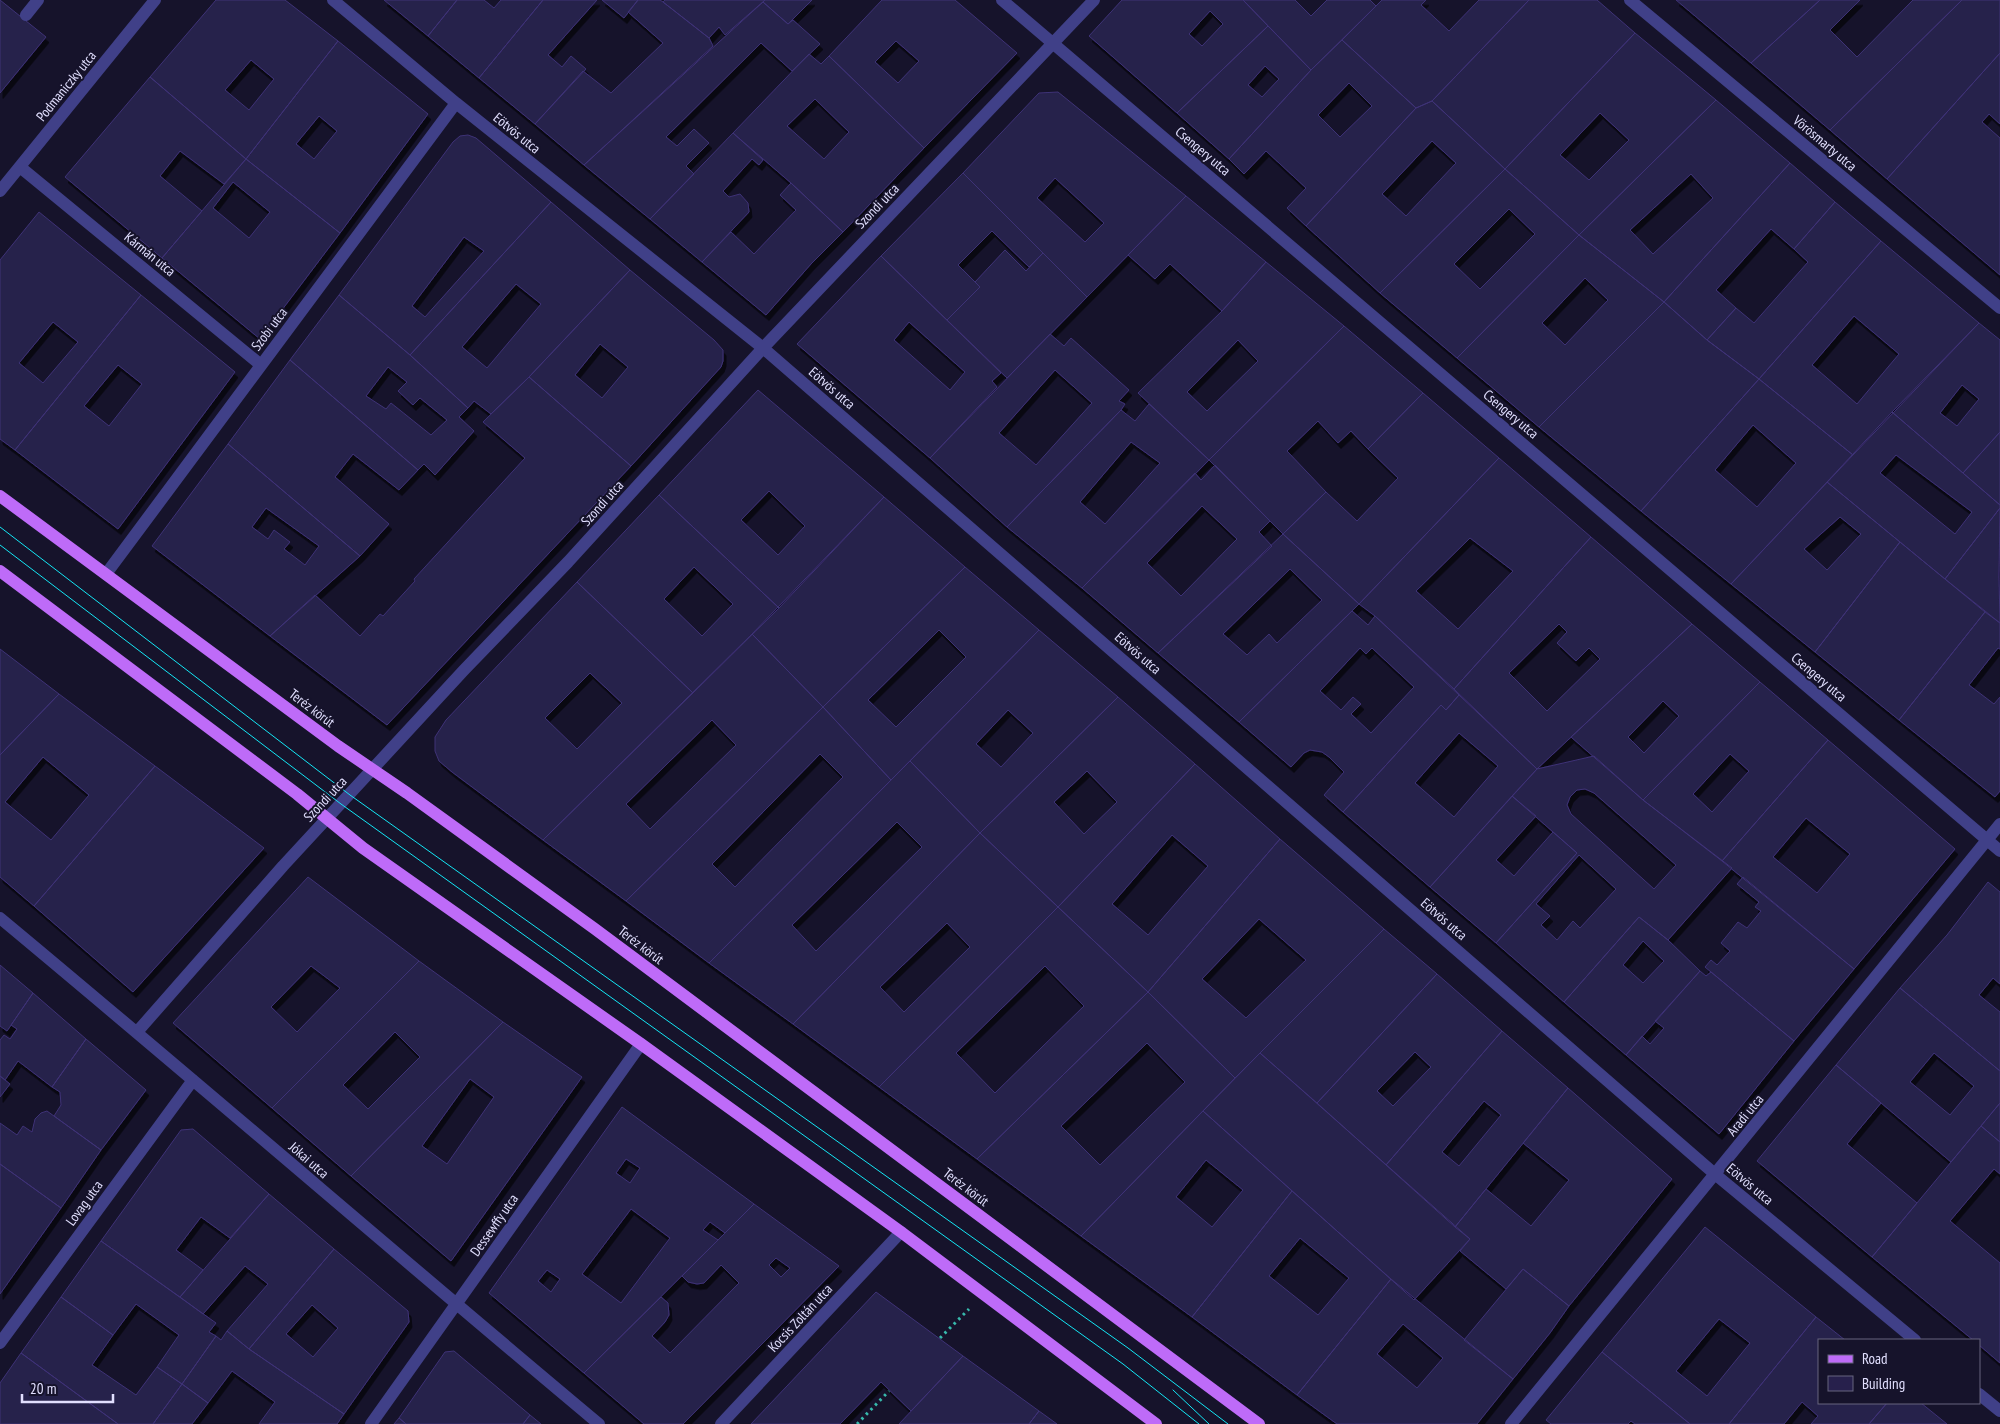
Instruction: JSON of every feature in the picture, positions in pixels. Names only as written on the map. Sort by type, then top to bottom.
[{"type":"main road","name":"Teréz körút","points":[[0,496],[338,746],[424,804],[596,929],[1259,1424]]},
{"type":"main road","points":[[0,571],[283,783],[363,848],[641,1044],[901,1232],[1156,1424]]},
{"type":"street","points":[[26,15],[38,0]]},
{"type":"street","name":"Podmaniczky utca","points":[[0,191],[155,0]]},
{"type":"street","name":"Eötvös utca","points":[[333,0],[456,103],[763,348],[1716,1174],[1914,1339]]},
{"type":"street","name":"Csengery utca","points":[[1002,0],[2000,851]]},
{"type":"street","name":"Szondi utca","points":[[137,1032],[279,870],[464,670],[568,562],[763,348],[1094,0]]},
{"type":"street","name":"Vörösmarty utca","points":[[1630,0],[2000,308]]},
{"type":"street","name":"Szobi utca","points":[[106,574],[456,103]]},
{"type":"street","name":"Kármán utca","points":[[20,166],[261,365]]},
{"type":"street","name":"Aradi utca","points":[[1511,1424],[2000,824]]},
{"type":"street","name":"Jókai utca","points":[[0,918],[598,1424]]},
{"type":"street","name":"Dessewffy utca","points":[[371,1424],[641,1044]]},
{"type":"street","name":"Lovag utca","points":[[0,1343],[193,1080]]},
{"type":"street","name":"Kocsis Zoltán utca","points":[[721,1424],[901,1232]]},
{"type":"street","points":[[1980,1395],[2000,1411]]},
{"type":"path","points":[[940,1338],[983,1294]]},
{"type":"path","points":[[857,1424],[889,1390]]},
{"type":"building","points":[[0,0],[46,37],[0,93]]},
{"type":"building","points":[[216,0],[285,0],[338,41],[246,159],[150,77]],"holes":[[[251,60],[274,79],[249,110],[225,90]]]},
{"type":"building","points":[[384,0],[457,0],[428,36]]},
{"type":"building","points":[[457,0],[484,0],[494,8],[501,0],[543,0],[479,78],[428,36]]},
{"type":"building","points":[[543,0],[597,0],[548,55],[562,67],[571,56],[586,69],[535,124],[479,78]]},
{"type":"building","points":[[602,0],[638,0],[624,18]]},
{"type":"building","points":[[638,0],[660,0],[709,38],[713,46],[584,165],[535,124],[583,71],[611,93],[663,43],[628,12]]},
{"type":"building","points":[[665,0],[765,0],[725,35],[719,27],[709,38],[663,2]]},
{"type":"building","points":[[765,0],[812,0],[788,24],[763,2]]},
{"type":"building","points":[[882,0],[955,0],[1017,53],[924,148],[829,56]],"holes":[[[896,41],[919,61],[898,83],[875,62]]]},
{"type":"building","points":[[1122,0],[1243,0],[1268,26],[1177,113],[1089,36]],"holes":[[[1210,11],[1223,24],[1202,46],[1189,34]]]},
{"type":"building","points":[[1243,0],[1295,0],[1311,16],[1327,0],[1370,0],[1376,6],[1311,70]]},
{"type":"building","points":[[1382,0],[1426,0],[1421,5],[1449,31],[1479,0],[1529,0],[1432,101],[1416,108],[1342,40]]},
{"type":"building","points":[[1529,0],[1597,0],[1635,33],[1505,169],[1432,101]]},
{"type":"building","points":[[1676,0],[1820,0],[1751,63]]},
{"type":"building","points":[[1820,0],[1860,0],[1830,30],[1857,57],[1913,0],[1962,0],[1830,130],[1751,63]]},
{"type":"building","points":[[1962,0],[2000,0],[2000,53],[1887,179],[1830,130]]},
{"type":"building","points":[[763,2],[788,24],[793,20],[820,44],[792,71],[761,43],[666,137],[677,146],[694,129],[709,143],[686,166],[694,174],[650,219],[584,165]]},
{"type":"building","points":[[1268,26],[1311,70],[1229,159],[1177,113]],"holes":[[[1265,66],[1279,79],[1262,97],[1248,85]]]},
{"type":"building","points":[[1635,33],[1716,100],[1579,235],[1505,169]],"holes":[[[1600,113],[1629,140],[1589,180],[1560,155]]]},
{"type":"building","points":[[1342,40],[1416,108],[1306,226],[1287,208],[1306,188],[1266,151],[1244,174],[1229,159],[1311,70]],"holes":[[[1349,83],[1372,106],[1340,137],[1318,115]]]},
{"type":"building","points":[[338,41],[428,114],[340,233],[246,159]],"holes":[[[319,116],[337,131],[314,159],[296,144]]]},
{"type":"building","points":[[2000,53],[2000,124],[1989,114],[1982,122],[2000,138],[2000,275],[1887,179]]},
{"type":"building","points":[[809,54],[821,64],[829,56],[924,148],[843,232],[791,183],[733,133]],"holes":[[[815,99],[849,132],[824,159],[787,126]]]},
{"type":"building","points":[[150,77],[246,159],[224,184],[180,151],[160,176],[202,211],[162,258],[65,177]]},
{"type":"building","points":[[1058,92],[1186,196],[1087,297],[963,173],[1039,93]],"holes":[[[1055,178],[1104,223],[1085,242],[1037,198]]]},
{"type":"building","points":[[1716,100],[1790,163],[1664,302],[1579,235]],"holes":[[[1691,174],[1713,198],[1653,254],[1630,230]]]},
{"type":"building","points":[[1432,101],[1505,169],[1380,293],[1306,226],[1416,108]],"holes":[[[1432,141],[1456,163],[1406,216],[1382,194]]]},
{"type":"building","points":[[733,133],[763,160],[759,165],[752,159],[723,191],[729,197],[740,194],[748,203],[749,212],[702,262],[650,219]]},
{"type":"building","points":[[468,135],[476,138],[551,202],[410,355],[339,295],[453,142],[460,136]],"holes":[[[464,237],[484,251],[425,317],[412,306]]]},
{"type":"building","points":[[246,159],[340,233],[260,339],[162,258]],"holes":[[[233,182],[270,212],[249,238],[213,208]]]},
{"type":"building","points":[[1790,163],[1835,202],[1794,249],[1771,229],[1716,290],[1736,308],[1707,340],[1664,302]]},
{"type":"building","points":[[1505,169],[1579,235],[1457,358],[1380,293]],"holes":[[[1509,209],[1535,234],[1480,289],[1454,264]]]},
{"type":"building","points":[[963,173],[1043,253],[1029,267],[992,231],[958,265],[980,287],[947,320],[881,256]]},
{"type":"building","points":[[791,183],[843,232],[811,264],[766,315],[702,262],[731,232],[754,254],[796,210],[780,195]]},
{"type":"building","points":[[1186,196],[1266,262],[1222,311],[1170,264],[1155,279],[1128,255]]},
{"type":"building","points":[[551,202],[630,270],[529,377],[491,414],[474,401],[468,408],[410,355]],"holes":[[[516,284],[541,304],[487,368],[462,347]]]},
{"type":"building","points":[[1835,202],[1881,241],[1759,379],[1707,340],[1736,308],[1754,323],[1808,262],[1794,249]]},
{"type":"building","points":[[39,212],[141,295],[15,450],[0,439],[0,260]],"holes":[[[53,322],[78,342],[43,383],[19,363]]]},
{"type":"building","points":[[1579,235],[1664,302],[1539,427],[1457,358]],"holes":[[[1585,278],[1608,300],[1565,345],[1542,323]]]},
{"type":"building","points":[[1881,241],[1979,323],[1853,455],[1759,379]],"holes":[[[1854,316],[1899,354],[1857,404],[1812,365]]]},
{"type":"building","points":[[1005,250],[1026,271],[1043,253],[1087,297],[1007,378],[947,320],[980,287],[975,282]]},
{"type":"building","points":[[881,256],[1001,373],[992,381],[997,387],[930,458],[797,344]],"holes":[[[909,322],[965,372],[950,390],[894,340]]]},
{"type":"building","points":[[1266,262],[1344,326],[1209,460],[1138,393],[1222,311]],"holes":[[[1238,340],[1258,361],[1207,411],[1187,392]]]},
{"type":"building","points":[[630,270],[714,340],[723,350],[721,367],[631,466],[529,377]],"holes":[[[600,344],[628,367],[602,398],[575,375]]]},
{"type":"building","points":[[141,295],[235,372],[118,529],[15,450]],"holes":[[[118,365],[142,384],[109,426],[84,406]]]},
{"type":"building","points":[[339,295],[410,355],[468,408],[459,417],[474,431],[435,475],[424,464],[418,470],[290,360]],"holes":[[[388,367],[407,382],[398,391],[413,405],[420,398],[447,420],[431,435],[391,403],[386,409],[366,396]]]},
{"type":"building","points":[[1664,302],[1707,340],[1759,379],[1641,511],[1539,427]]},
{"type":"building","points":[[1979,323],[2000,340],[2000,432],[1963,473],[1892,412]],"holes":[[[1962,385],[1979,399],[1957,426],[1940,413]]]},
{"type":"building","points":[[1344,326],[1423,393],[1368,449],[1351,431],[1338,443],[1318,421],[1287,451],[1326,492],[1283,534],[1209,460]]},
{"type":"building","points":[[1050,334],[1064,346],[1071,338],[1129,390],[1119,401],[1125,404],[1121,410],[1007,527],[930,458]],"holes":[[[1055,370],[1092,403],[1036,465],[999,433]]]},
{"type":"building","points":[[290,360],[418,470],[399,490],[353,454],[335,477],[389,524],[360,556],[228,444]]},
{"type":"building","points":[[529,377],[631,466],[387,725],[270,636],[315,595],[360,636],[380,614],[383,616],[415,581],[414,579],[525,458],[483,422]]},
{"type":"building","points":[[1759,379],[1853,455],[1731,584],[1641,511]],"holes":[[[1753,425],[1796,463],[1757,507],[1715,470]]]},
{"type":"building","points":[[758,390],[884,497],[779,608],[659,495]],"holes":[[[769,491],[805,526],[778,555],[741,520]]]},
{"type":"building","points":[[1423,393],[1499,458],[1359,604],[1283,534],[1326,492],[1357,521],[1398,478],[1368,449]]},
{"type":"building","points":[[1149,404],[1209,460],[1082,588],[1007,527],[1121,410],[1135,421]],"holes":[[[1131,442],[1160,463],[1105,524],[1080,502]]]},
{"type":"building","points":[[1892,412],[2000,505],[2000,508],[1945,579],[1827,482]],"holes":[[[1896,455],[1972,512],[1955,534],[1880,473]]]},
{"type":"building","points":[[2000,432],[2000,505],[1963,473]]},
{"type":"building","points":[[228,444],[360,556],[270,636],[152,546]],"holes":[[[266,508],[319,546],[305,565],[284,549],[290,542],[274,530],[268,539],[252,527]]]},
{"type":"building","points":[[1499,458],[1591,537],[1454,689],[1375,616],[1359,604]],"holes":[[[1470,538],[1513,571],[1458,629],[1416,591]]]},
{"type":"building","points":[[1215,465],[1270,521],[1259,532],[1272,546],[1158,653],[1082,588],[1195,473],[1201,480]],"holes":[[[1202,506],[1237,539],[1181,596],[1147,563]]]},
{"type":"building","points":[[1827,482],[1900,542],[1815,652],[1731,584]],"holes":[[[1840,517],[1861,534],[1827,570],[1804,549]]]},
{"type":"building","points":[[659,495],[779,608],[693,693],[577,582]],"holes":[[[694,567],[733,604],[702,636],[664,599]]]},
{"type":"building","points":[[884,497],[965,567],[823,707],[752,634]]},
{"type":"building","points":[[2000,508],[1999,577],[2000,623],[1945,579]]},
{"type":"building","points":[[1283,534],[1359,604],[1239,722],[1158,653]],"holes":[[[1290,569],[1322,600],[1277,643],[1269,634],[1247,655],[1223,634]]]},
{"type":"building","points":[[1591,537],[1692,624],[1537,769],[1454,689]],"holes":[[[1559,624],[1567,632],[1557,643],[1576,661],[1589,648],[1600,659],[1547,711],[1509,673]]]},
{"type":"building","points":[[1900,542],[1985,612],[1899,720],[1815,652]]},
{"type":"building","points":[[965,567],[1039,630],[891,780],[823,707]],"holes":[[[939,630],[966,657],[896,727],[868,700]]]},
{"type":"building","points":[[577,582],[693,693],[543,840],[439,761],[435,751],[435,737],[446,720]],"holes":[[[590,673],[622,703],[577,749],[545,718]]]},
{"type":"building","points":[[1352,611],[1368,625],[1375,616],[1459,695],[1446,710],[1441,705],[1343,812],[1324,795],[1344,772],[1329,757],[1322,752],[1310,750],[1304,753],[1291,767],[1239,722]],"holes":[[[1360,648],[1366,654],[1372,648],[1414,687],[1371,733],[1351,714],[1361,704],[1353,697],[1341,710],[1320,691]]]},
{"type":"building","points":[[1985,612],[2000,623],[2000,649],[1998,648],[1969,685],[1994,704],[2000,697],[2000,791],[1995,797],[1899,720]]},
{"type":"building","points":[[1692,624],[1760,682],[1643,800],[1571,737]],"holes":[[[1663,701],[1679,716],[1644,753],[1628,737]]]},
{"type":"building","points":[[1039,630],[1118,697],[980,833],[910,761]],"holes":[[[1008,710],[1033,733],[1001,767],[976,744]]]},
{"type":"building","points":[[752,634],[823,707],[626,901],[543,840]],"holes":[[[712,720],[736,745],[650,829],[626,804]]]},
{"type":"building","points":[[0,649],[59,694],[0,755]]},
{"type":"building","points":[[1760,682],[1828,740],[1722,861],[1643,800]],"holes":[[[1730,754],[1749,771],[1712,812],[1693,794]]]},
{"type":"building","points":[[59,694],[155,766],[34,906],[0,877],[0,755]],"holes":[[[43,757],[89,795],[51,840],[5,802]]]},
{"type":"building","points":[[1459,695],[1537,769],[1430,887],[1343,812],[1441,705],[1446,710]],"holes":[[[1459,733],[1498,766],[1454,817],[1415,783]]]},
{"type":"building","points":[[1118,697],[1195,764],[1058,907],[980,833]],"holes":[[[1087,771],[1117,802],[1084,834],[1054,802]]]},
{"type":"building","points":[[823,707],[891,780],[709,963],[626,901]],"holes":[[[820,754],[843,777],[735,887],[712,864]]]},
{"type":"building","points":[[1828,740],[1955,849],[1854,969],[1722,861]],"holes":[[[1806,818],[1850,854],[1817,893],[1773,857]]]},
{"type":"building","points":[[1594,756],[1643,800],[1732,868],[1668,940],[1639,917],[1564,1002],[1496,943],[1577,853],[1512,796],[1537,769]],"holes":[[[1585,789],[1594,793],[1676,865],[1654,889],[1571,814],[1567,805],[1570,797],[1577,790]],[[1579,855],[1616,889],[1580,928],[1573,921],[1557,940],[1541,925],[1550,916],[1536,904]]]},
{"type":"building","points":[[910,761],[980,833],[793,1024],[709,963]],"holes":[[[897,822],[922,847],[816,951],[792,925]]]},
{"type":"building","points":[[1195,764],[1280,839],[1148,992],[1058,907]],"holes":[[[1172,835],[1208,866],[1148,935],[1112,904]]]},
{"type":"building","points":[[155,766],[264,848],[133,992],[34,906]]},
{"type":"building","points":[[1512,796],[1536,816],[1496,860],[1514,876],[1553,832],[1577,853],[1496,943],[1430,887]]},
{"type":"building","points":[[980,833],[1058,907],[879,1087],[793,1024]],"holes":[[[947,923],[970,947],[904,1012],[880,987]]]},
{"type":"building","points":[[1280,839],[1384,929],[1235,1078],[1148,992]],"holes":[[[1259,919],[1306,960],[1246,1018],[1202,979]]]},
{"type":"building","points":[[308,877],[419,961],[272,1108],[173,1023]],"holes":[[[311,966],[340,988],[297,1032],[271,1007]]]},
{"type":"building","points":[[1743,877],[1854,969],[1794,1041],[1705,967],[1711,960],[1717,965],[1730,951],[1721,943],[1738,922],[1747,928],[1761,911],[1755,907],[1759,902],[1737,884]]},
{"type":"building","points":[[1988,882],[2000,892],[2000,984],[1993,978],[1979,995],[2000,1012],[2000,1071],[1900,988],[1947,935]]},
{"type":"building","points":[[1058,907],[1148,992],[977,1159],[879,1087]],"holes":[[[1045,966],[1084,1006],[995,1093],[956,1053]]]},
{"type":"building","points":[[1639,917],[1668,940],[1700,971],[1626,1055],[1564,1002]],"holes":[[[1643,941],[1664,961],[1643,983],[1623,965]]]},
{"type":"building","points":[[1384,929],[1437,974],[1317,1103],[1260,1053]]},
{"type":"building","points":[[419,961],[503,1022],[351,1176],[272,1108]],"holes":[[[395,1032],[420,1057],[368,1109],[343,1085]]]},
{"type":"building","points":[[0,965],[33,993],[7,1031],[0,1026]]},
{"type":"building","points":[[1700,971],[1706,976],[1711,972],[1794,1041],[1719,1134],[1626,1055],[1642,1036],[1650,1044],[1664,1028],[1655,1021]]},
{"type":"building","points":[[1437,974],[1502,1031],[1386,1165],[1317,1103]],"holes":[[[1415,1052],[1431,1067],[1393,1106],[1377,1091]]]},
{"type":"building","points":[[1900,988],[2000,1071],[2000,1103],[1951,1162],[1836,1065]],"holes":[[[1934,1053],[1974,1086],[1950,1115],[1910,1082]]]},
{"type":"building","points":[[1148,992],[1235,1078],[1081,1236],[977,1159]],"holes":[[[1147,1043],[1185,1082],[1100,1165],[1061,1126]]]},
{"type":"building","points":[[33,993],[86,1039],[52,1087],[18,1061],[5,1080],[0,1076],[0,1040],[4,1035],[10,1039],[17,1029],[11,1025]]},
{"type":"building","points":[[503,1022],[582,1077],[451,1261],[351,1176]],"holes":[[[470,1079],[494,1097],[447,1164],[422,1146]]]},
{"type":"building","points":[[1502,1031],[1568,1088],[1455,1227],[1386,1165]],"holes":[[[1484,1101],[1501,1115],[1459,1166],[1442,1152]]]},
{"type":"building","points":[[86,1039],[146,1090],[101,1150],[54,1116],[61,1105],[60,1092],[52,1087]]},
{"type":"building","points":[[1260,1053],[1470,1239],[1414,1300],[1203,1111]]},
{"type":"building","points":[[1836,1065],[1881,1103],[1847,1144],[1917,1203],[1872,1257],[1757,1161]]},
{"type":"building","points":[[0,1076],[10,1084],[0,1097]]},
{"type":"building","points":[[1568,1088],[1672,1179],[1569,1306],[1523,1269],[1506,1289],[1460,1251],[1470,1239],[1455,1227],[1486,1189],[1531,1226],[1569,1180],[1523,1143]]},
{"type":"building","points":[[2000,1103],[2000,1142],[1981,1126]]},
{"type":"building","points":[[622,1107],[754,1204],[725,1233],[710,1222],[703,1230],[718,1240],[584,1373],[489,1293]],"holes":[[[626,1159],[640,1168],[630,1183],[616,1173]],[[631,1209],[670,1238],[621,1303],[582,1274]],[[547,1270],[560,1279],[551,1292],[538,1281]]]},
{"type":"building","points":[[47,1111],[101,1150],[61,1208],[0,1164],[0,1123],[17,1135],[23,1126],[32,1132],[35,1119],[41,1113]]},
{"type":"building","points":[[1203,1111],[1292,1191],[1192,1317],[1081,1236]],"holes":[[[1206,1160],[1243,1190],[1212,1227],[1176,1197]]]},
{"type":"building","points":[[1981,1126],[2000,1142],[2000,1174],[1994,1169],[1950,1221],[2000,1263],[2000,1363],[1980,1346],[1980,1339],[1972,1339],[1872,1257]]},
{"type":"building","points":[[193,1129],[269,1194],[230,1238],[201,1217],[176,1250],[203,1270],[180,1297],[101,1241],[181,1130]]},
{"type":"building","points":[[0,1164],[61,1208],[0,1294]]},
{"type":"building","points":[[1292,1191],[1391,1279],[1297,1395],[1192,1317]],"holes":[[[1300,1238],[1349,1278],[1318,1315],[1269,1276]]]},
{"type":"building","points":[[269,1194],[334,1249],[249,1349],[227,1331],[268,1284],[245,1266],[203,1314],[180,1297]]},
{"type":"building","points":[[754,1204],[839,1266],[683,1424],[644,1424],[584,1373],[661,1297],[668,1303],[669,1315],[652,1336],[670,1353],[739,1283],[721,1265],[704,1283],[688,1282],[682,1276]],"holes":[[[776,1258],[790,1268],[781,1277],[769,1265]]]},
{"type":"building","points":[[1705,1227],[1816,1317],[1729,1424],[1690,1424],[1602,1352]],"holes":[[[1719,1319],[1750,1343],[1707,1396],[1676,1371]]]},
{"type":"building","points":[[101,1241],[216,1323],[209,1332],[216,1336],[182,1384],[157,1367],[179,1335],[136,1304],[113,1335],[61,1297]]},
{"type":"building","points":[[334,1249],[408,1311],[409,1322],[344,1414],[249,1349]],"holes":[[[312,1305],[338,1328],[313,1357],[286,1334]]]},
{"type":"building","points":[[1523,1269],[1569,1306],[1513,1379],[1464,1340]]},
{"type":"building","points":[[1391,1279],[1513,1379],[1477,1424],[1337,1424],[1297,1395]],"holes":[[[1403,1324],[1443,1358],[1417,1388],[1377,1354]]]},
{"type":"building","points":[[876,1292],[963,1356],[911,1411],[881,1382],[840,1424],[751,1424]]},
{"type":"building","points":[[61,1297],[113,1335],[92,1365],[136,1395],[157,1367],[182,1384],[153,1424],[118,1424],[21,1353]]},
{"type":"building","points":[[1816,1317],[1844,1339],[1818,1339],[1818,1404],[1886,1404],[1869,1424],[1811,1424],[1818,1416],[1802,1402],[1784,1424],[1729,1424]]},
{"type":"building","points":[[227,1331],[249,1349],[344,1414],[337,1424],[259,1424],[275,1402],[232,1371],[208,1403],[182,1384],[216,1336],[221,1340]]},
{"type":"building","points":[[454,1351],[530,1415],[523,1424],[406,1424],[399,1418],[445,1352]]},
{"type":"building","points":[[1602,1352],[1690,1424],[1635,1424],[1631,1421],[1628,1424],[1551,1424],[1546,1420]]},
{"type":"building","points":[[21,1353],[118,1424],[0,1424],[0,1383]]},
{"type":"building","points":[[963,1356],[1039,1411],[1029,1424],[899,1424]]},
{"type":"building","points":[[182,1384],[208,1403],[192,1424],[153,1424]]},
{"type":"building","points":[[1886,1404],[1922,1404],[1947,1424],[1869,1424]]},
{"type":"building","points":[[1039,1411],[1057,1424],[1029,1424]]},
{"type":"building","points":[[530,1415],[541,1424],[523,1424]]},
{"type":"building","points":[[399,1418],[406,1424],[394,1424]]},
{"type":"tram line","points":[[0,527],[350,795],[1128,1348],[1228,1424]]},
{"type":"tram line","points":[[0,545],[341,804],[1123,1364],[1199,1424]]},
{"type":"tram line","points":[[1173,1390],[1209,1424]]}]
